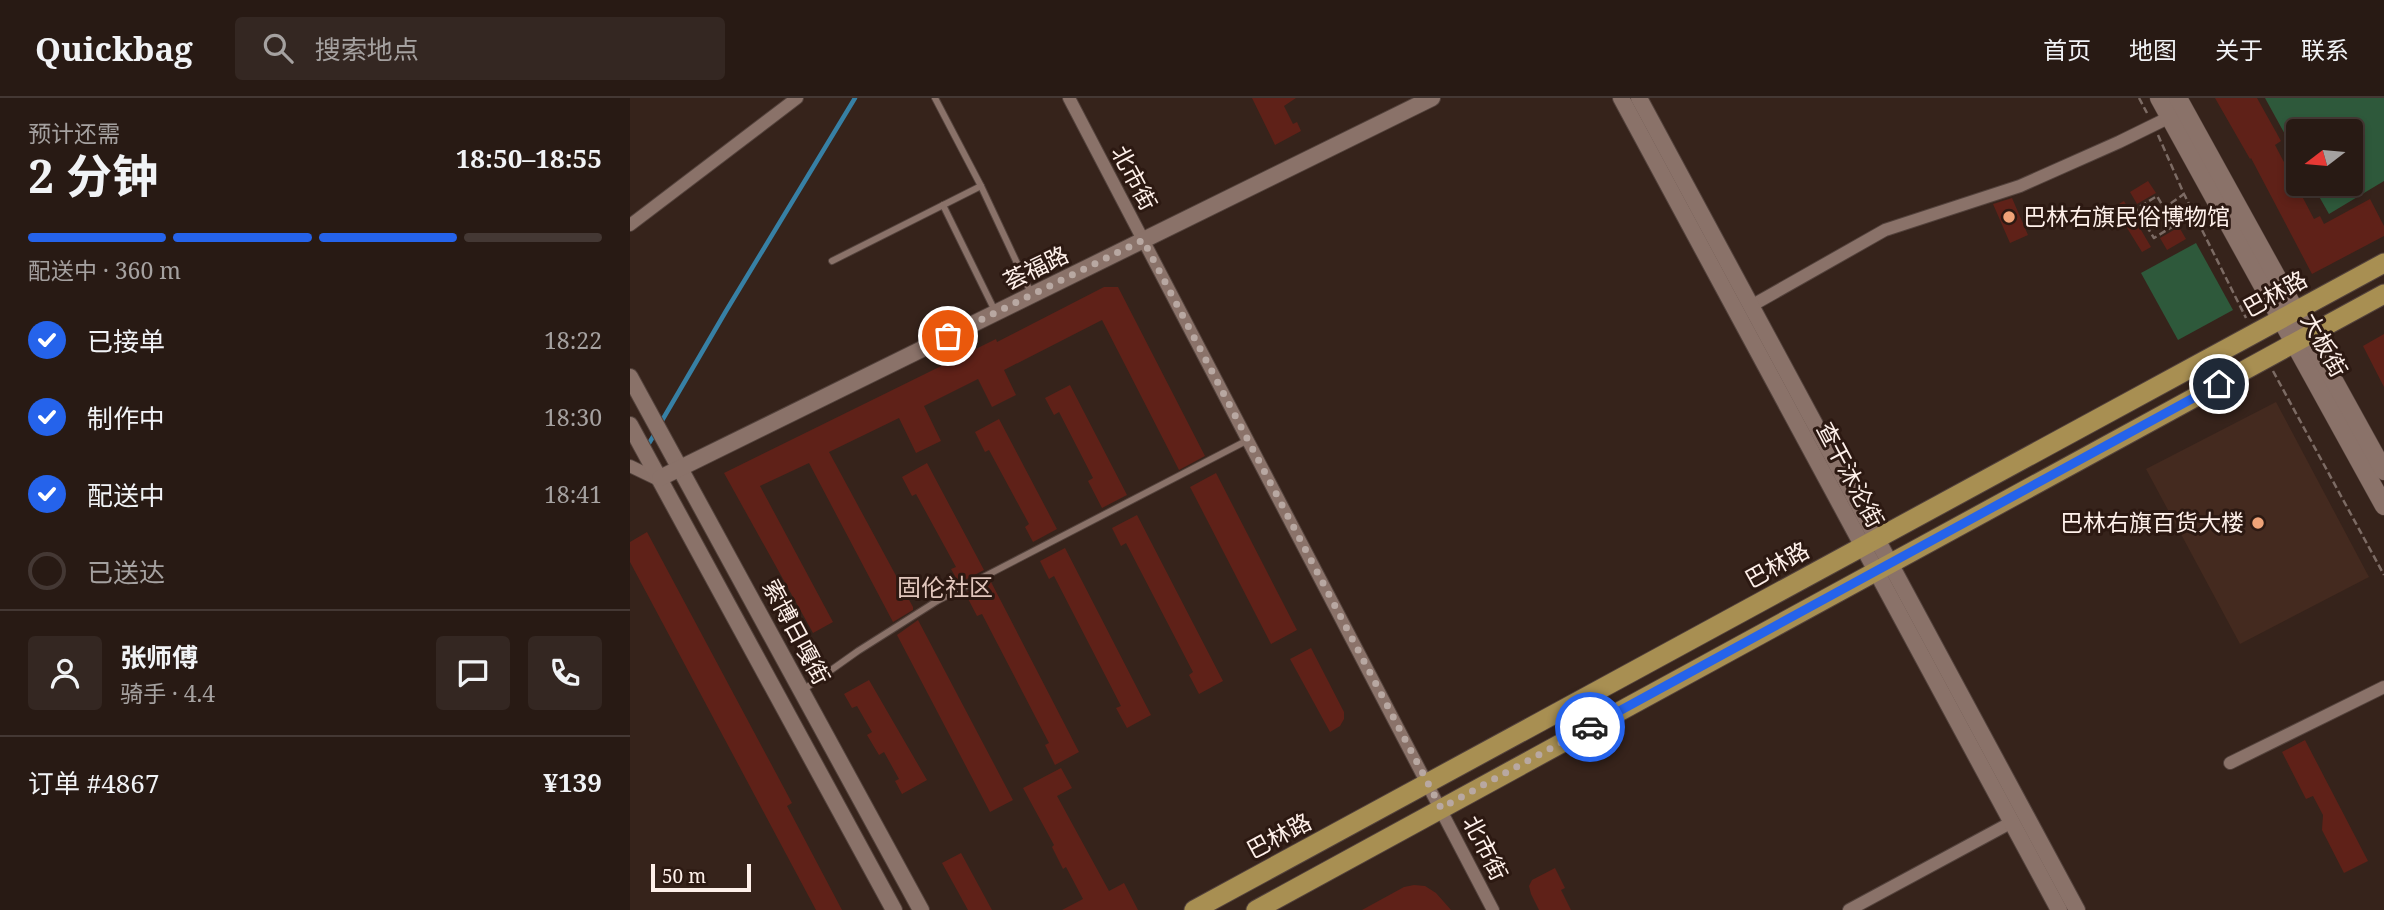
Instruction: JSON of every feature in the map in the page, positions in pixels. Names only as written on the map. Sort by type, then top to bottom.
[{"type":"main road","name":"大板街","points":[[2159,98],[2384,471]]},
{"type":"main road","name":"大板街","points":[[2178,98],[2288,315]]},
{"type":"main road","name":"巴林路","points":[[1194,910],[2384,263]]},
{"type":"main road","points":[[1256,910],[2384,294]]},
{"type":"main road","name":"大板街","points":[[2302,339],[2384,506]]},
{"type":"street","points":[[630,225],[797,98]]},
{"type":"street","name":"北市街","points":[[1069,98],[1493,910]]},
{"type":"street","name":"荟福路","points":[[660,478],[1432,98]]},
{"type":"street","name":"查干沐沦街","points":[[1621,98],[1870,542]]},
{"type":"street","name":"查干沐沦街","points":[[1639,98],[1751,306],[2059,910]]},
{"type":"street","points":[[1751,306],[1885,230],[2020,186],[2170,117]]},
{"type":"street","name":"索博日嘎街","points":[[630,377],[921,910]]},
{"type":"street","name":"索博日嘎街","points":[[630,425],[894,910]]},
{"type":"street","points":[[630,466],[657,480],[660,478]]},
{"type":"street","name":"查干沐沦街","points":[[1883,567],[2077,910]]},
{"type":"street","points":[[2230,763],[2384,687]]},
{"type":"street","points":[[1849,910],[2012,822]]},
{"type":"lane","points":[[935,98],[981,186],[1032,295]]},
{"type":"lane","points":[[832,261],[981,186]]},
{"type":"lane","points":[[943,205],[996,312]]},
{"type":"lane","points":[[802,691],[858,651],[937,601],[1248,440]]},
{"type":"path","points":[[2164,208],[2185,194]]},
{"type":"path","points":[[2157,196],[2164,208],[2175,225],[2154,238],[2136,209],[2157,196]]},
{"type":"shaded area","name":"巴林右旗百货大楼","points":[[2276,402],[2369,577],[2240,644],[2146,469]]},
{"type":"green space","points":[[2265,98],[2384,98],[2384,181],[2363,194],[2363,119],[2286,119],[2286,136]]},
{"type":"green space","points":[[2319,196],[2359,196],[2329,214]]},
{"type":"green space","points":[[2196,243],[2233,310],[2178,340],[2141,273]]},
{"type":"building","points":[[1252,98],[1296,98],[1284,106],[1293,124],[1297,122],[1301,131],[1275,145]]},
{"type":"building","points":[[2215,98],[2257,98],[2281,141],[2275,145],[2286,166],[2286,196],[2302,196],[2314,219],[2320,216],[2324,224],[2370,199],[2384,226],[2384,236],[2312,274]]},
{"type":"building","points":[[2148,181],[2156,193],[2137,204],[2130,192]]},
{"type":"building","name":"巴林右旗民俗博物馆","points":[[2012,198],[2028,235],[2010,243],[1993,204]]},
{"type":"building","points":[[2124,201],[2151,247],[2142,252],[2114,207]]},
{"type":"building","points":[[2179,227],[2186,239],[2167,250],[2160,238]]},
{"type":"building","points":[[1104,287],[1118,287],[1205,456],[1179,470],[1102,320],[1004,370],[1016,395],[992,407],[978,379],[924,406],[941,441],[916,453],[899,418],[829,452],[913,607],[913,610],[893,622],[809,463],[760,486],[833,622],[813,633],[724,473],[996,339],[997,342]]},
{"type":"building","points":[[2384,334],[2384,387],[2363,346]]},
{"type":"building","points":[[1070,385],[1127,495],[1102,508],[1088,481],[1093,478],[1059,412],[1054,415],[1045,398]]},
{"type":"building","points":[[999,419],[1057,529],[1033,542],[1025,527],[1029,524],[989,450],[985,452],[975,432]]},
{"type":"building","points":[[927,463],[984,570],[959,583],[951,569],[956,567],[916,494],[912,496],[902,477]]},
{"type":"building","points":[[1216,473],[1297,630],[1271,644],[1190,487]]},
{"type":"building","points":[[1137,515],[1223,681],[1199,694],[1189,675],[1193,672],[1126,543],[1121,546],[1112,528]]},
{"type":"building","points":[[647,532],[792,803],[787,806],[842,910],[816,910],[630,562],[630,542]]},
{"type":"building","points":[[1065,548],[1151,715],[1127,728],[1116,708],[1121,706],[1054,576],[1049,579],[1040,561]]},
{"type":"building","points":[[990,580],[1079,752],[1055,765],[1045,745],[1049,743],[982,614],[977,616],[965,593]]},
{"type":"building","points":[[918,620],[1013,800],[990,812],[897,635]]},
{"type":"building","points":[[1311,648],[1344,712],[1340,726],[1330,732],[1290,659]]},
{"type":"building","points":[[869,680],[927,780],[902,794],[895,781],[899,779],[884,752],[879,755],[867,735],[872,732],[857,706],[852,708],[844,694]]},
{"type":"building","points":[[2305,740],[2368,861],[2344,873],[2322,830],[2323,815],[2313,796],[2306,799],[2282,752]]},
{"type":"building","points":[[1061,768],[1072,788],[1057,796],[1109,891],[1124,883],[1138,910],[1062,910],[1083,899],[1066,867],[1063,869],[1052,847],[1054,845],[1023,788]]},
{"type":"building","points":[[961,853],[992,910],[968,910],[942,863]]},
{"type":"building","points":[[1555,868],[1565,888],[1561,890],[1571,910],[1539,910],[1529,886],[1532,880]]},
{"type":"building","points":[[1425,886],[1436,893],[1451,910],[1362,910],[1404,887]]},
{"type":"waterway","points":[[660,424],[855,98]]},
{"type":"waterway","points":[[646,448],[656,432]]},
{"type":"way so far","points":[[948,336],[1143,240],[1441,808],[1590,727]]},
{"type":"place","name":"巴林右旗民俗博物馆","points":[[2009,217]]},
{"type":"place","name":"巴林右旗百货大楼","points":[[2258,523]]},
{"type":"district","name":"固伦社区","points":[[945,588]]},
{"type":"route","points":[[1590,727],[2219,384]]}]
